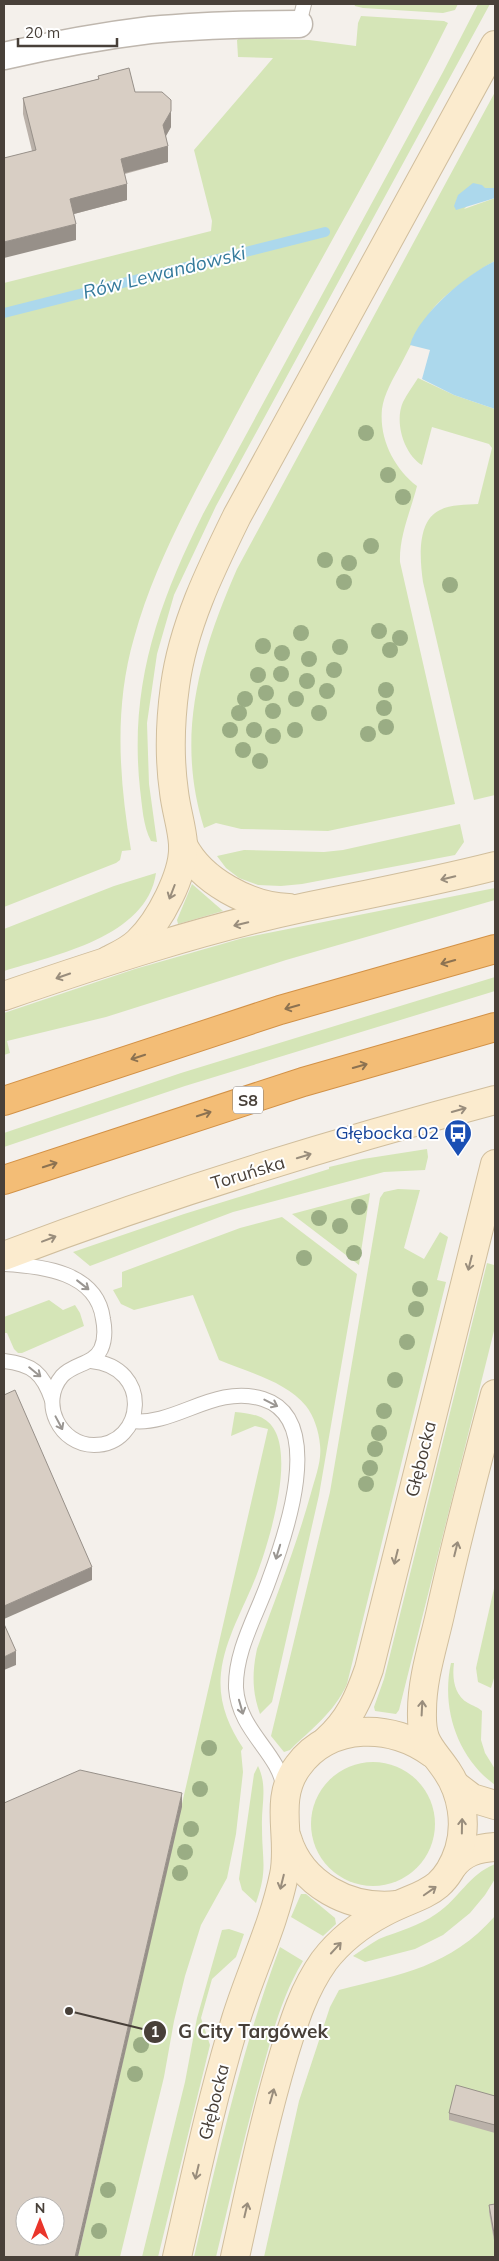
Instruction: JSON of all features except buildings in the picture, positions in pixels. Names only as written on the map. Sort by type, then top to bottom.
[{"type":"highway","points":[[4,1101],[280,1010],[495,949]]},
{"type":"highway","name":"S8","points":[[4,1180],[303,1082],[495,1027]]},
{"type":"street","points":[[4,56],[63,43],[152,30],[229,24],[302,14]]},
{"type":"street","points":[[306,907],[277,907],[238,894],[221,885],[186,852],[183,845],[174,793],[170,729],[175,684],[186,635],[194,610],[237,516],[495,45]]},
{"type":"street","points":[[109,960],[137,944],[161,913],[176,880],[183,845]]},
{"type":"street","points":[[4,996],[109,960],[306,907],[430,882],[495,866]]},
{"type":"street","name":"Toruńska","points":[[4,1256],[188,1192],[495,1100]]},
{"type":"street","name":"Głębocka","points":[[177,2257],[226,2053],[282,1884],[286,1863],[284,1802],[287,1788],[297,1766],[345,1723],[369,1669],[495,1164]]},
{"type":"street","name":"Głębocka","points":[[286,1834],[293,1854],[308,1874],[329,1891],[356,1903],[371,1906],[413,1901],[433,1889],[452,1867],[458,1851],[462,1828],[462,1812],[455,1785],[424,1738],[422,1726],[424,1687],[447,1582],[495,1394]]},
{"type":"street","name":"Głębocka","points":[[325,1742],[348,1734],[377,1732],[406,1738],[433,1754]]},
{"type":"street","points":[[455,1785],[472,1798],[495,1805]]},
{"type":"street","points":[[452,1867],[458,1859],[466,1854],[485,1847],[495,1846]]},
{"type":"street","name":"Głębocka","points":[[235,2257],[270,2103],[297,2014],[311,1980],[326,1959],[351,1933],[372,1918],[400,1904]]},
{"type":"lane","points":[[4,1264],[58,1272],[74,1277],[89,1288],[101,1308],[104,1328],[101,1349],[91,1361]]},
{"type":"lane","points":[[4,1361],[25,1365],[36,1371],[48,1387],[53,1411],[64,1432],[73,1439],[83,1443],[95,1445],[106,1443],[121,1434],[132,1421],[135,1409],[135,1397],[128,1380],[115,1367],[103,1362],[91,1361],[69,1370],[58,1383],[52,1400]]},
{"type":"lane","points":[[132,1421],[150,1421],[197,1404],[223,1398],[250,1396],[276,1405],[293,1425],[297,1438],[298,1468],[287,1521],[269,1580],[242,1649],[237,1671],[236,1688],[240,1707],[247,1725],[273,1762],[282,1779],[284,1802]]},
{"type":"green space","points":[[354,4],[458,4],[455,10],[443,13],[363,8]]},
{"type":"green space","points":[[478,4],[490,4],[216,506],[174,595],[157,654],[147,723],[149,784],[157,842],[151,841],[142,808],[140,789],[139,715],[143,680],[160,613],[187,547],[203,514]]},
{"type":"green space","points":[[361,16],[444,21],[448,23],[397,122],[207,469],[166,551],[143,608],[128,664],[123,690],[121,717],[121,770],[131,850],[122,851],[120,860],[116,863],[4,907],[4,283],[211,231],[212,221],[194,150],[273,58],[238,57],[237,40],[240,38],[309,40],[356,46],[358,23]]},
{"type":"green space","points":[[495,92],[495,188],[485,188],[464,209],[495,198],[495,261],[461,283],[432,310],[418,331],[392,381],[382,409],[383,431],[390,452],[401,471],[417,486],[403,533],[400,562],[455,804],[328,831],[241,829],[216,823],[204,828],[196,794],[192,760],[192,728],[203,664],[212,632],[224,601],[237,569]]},
{"type":"green space","points":[[418,378],[454,395],[495,409],[495,795],[474,800],[423,582],[421,542],[423,532],[432,515],[449,507],[478,504],[492,448],[489,444],[432,427],[422,465],[416,460],[402,437],[400,410]]},
{"type":"green space","points":[[460,824],[464,842],[455,855],[302,884],[281,886],[258,885],[239,878],[226,868],[217,856],[244,850],[324,852],[343,850]]},
{"type":"green space","points":[[156,873],[149,895],[136,913],[117,928],[96,940],[72,950],[4,971],[4,929],[114,886]]},
{"type":"green space","points":[[192,884],[223,911],[178,924],[177,920]]},
{"type":"green space","points":[[495,888],[495,900],[286,960],[106,1017],[7,1041],[10,1053],[4,1055],[4,1013],[135,969],[243,938]]},
{"type":"green space","points":[[495,977],[495,991],[185,1086],[4,1147],[4,1133],[181,1073]]},
{"type":"green space","points":[[427,1149],[428,1157],[425,1170],[384,1172],[233,1212],[90,1266],[73,1252],[184,1214],[329,1169],[329,1167],[363,1159]]},
{"type":"green space","points":[[398,1189],[420,1190],[404,1248],[424,1259],[440,1232],[448,1237],[437,1280],[446,1282],[347,1684],[336,1704],[322,1720],[290,1750],[284,1752],[271,1736],[330,1492],[380,1198],[384,1192]]},
{"type":"green space","points":[[370,1193],[359,1265],[292,1214],[367,1194]]},
{"type":"green space","points":[[282,1217],[357,1274],[319,1495],[272,1702],[260,1714],[254,1690],[255,1657],[286,1572],[318,1469],[320,1451],[316,1424],[306,1406],[288,1390],[266,1378],[219,1360],[193,1295],[134,1310],[121,1304],[113,1290],[122,1287],[122,1272],[240,1228]]},
{"type":"green space","points":[[495,1261],[495,1327],[399,1710],[396,1714],[375,1711],[374,1707],[384,1679],[487,1263],[494,1265]]},
{"type":"green space","points":[[49,1300],[63,1310],[75,1305],[84,1326],[22,1353],[18,1353],[14,1349],[7,1333],[4,1333],[4,1317]]},
{"type":"green space","points":[[235,1412],[261,1417],[275,1430],[280,1448],[281,1469],[279,1492],[268,1539],[257,1574],[231,1635],[221,1673],[221,1693],[225,1712],[243,1748],[241,1751],[243,1772],[236,1834],[227,1878],[201,1925],[185,1976],[174,2021],[164,2077],[120,2257],[78,2257],[268,1429],[255,1426],[231,1436]]},
{"type":"green space","points":[[495,1584],[495,1675],[491,1688],[478,1682],[476,1668]]},
{"type":"green space","points":[[451,1663],[454,1663],[453,1674],[457,1691],[463,1700],[482,1711],[481,1740],[485,1753],[495,1769],[495,1785],[482,1774],[471,1760],[455,1730],[448,1697]]},
{"type":"green space","points":[[373,1762],[397,1766],[417,1780],[431,1800],[435,1824],[431,1848],[417,1868],[397,1882],[373,1886],[349,1882],[329,1868],[315,1848],[311,1824],[315,1800],[329,1780],[349,1766]]},
{"type":"green space","points":[[258,1766],[263,1781],[262,1839],[264,1865],[262,1882],[256,1903],[242,1890],[239,1879],[254,1774]]},
{"type":"green space","points":[[495,1864],[495,1879],[485,1895],[470,1913],[443,1935],[415,1949],[365,1962],[353,1956],[379,1939],[416,1925],[436,1914],[452,1901],[478,1874]]},
{"type":"green space","points":[[301,1894],[306,1894],[335,1918],[336,1924],[323,1936],[291,1917]]},
{"type":"green space","points":[[495,1916],[495,2257],[264,2257],[299,2101],[330,2007],[339,1990],[404,1973],[442,1958],[478,1933]]},
{"type":"green space","points":[[229,1929],[244,1934],[236,1957],[212,1979],[201,2018],[210,2045],[158,2257],[142,2257],[185,2082],[197,2018],[222,1930]]},
{"type":"green space","points":[[280,1947],[303,1961],[289,1989],[273,2034],[248,2123],[216,2257],[194,2257],[222,2139],[243,2062],[266,1985]]},
{"type":"water","points":[[473,183],[482,185],[485,188],[495,188],[495,198],[456,210],[454,206],[458,195]]},
{"type":"water","points":[[495,261],[495,409],[454,395],[422,379],[430,350],[410,345],[423,321],[445,296],[471,275]]},
{"type":"waterway","name":"Rów Lewandowski","points":[[4,313],[325,232]]},
{"type":"place","name":"Głębocka 02","points":[[458,1157]]},
{"type":"place","name":"G City Targówek","points":[[69,2011]]}]
